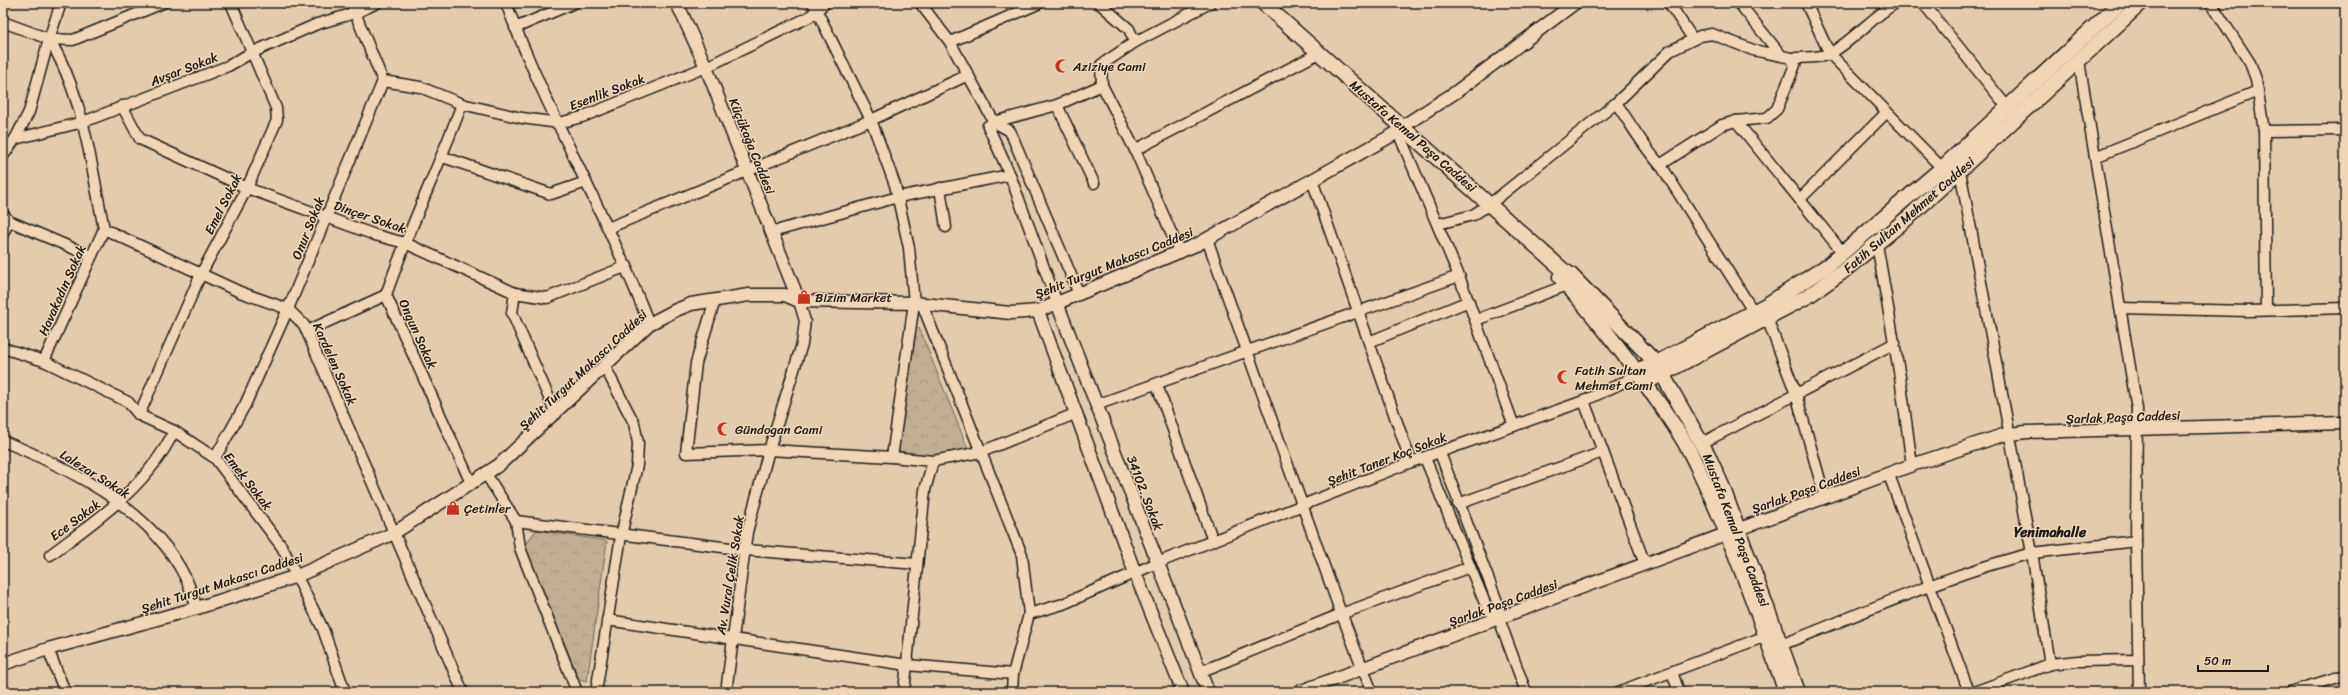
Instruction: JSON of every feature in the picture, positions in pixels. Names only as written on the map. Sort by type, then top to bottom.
[{"type":"main road","name":"Mustafa Kemal Paşa Caddesi","points":[[1263,3],[1401,129],[1490,204],[1563,270],[1571,275],[1660,368],[1702,443],[1722,486],[1732,532],[1786,692]]},
{"type":"main road","name":"Fatih Sultan Mehmet Caddesi","points":[[1645,383],[1660,368],[1811,278],[1843,253],[1942,168],[2120,3]]},
{"type":"main road","name":"Fatih Sultan Mehmet Caddesi","points":[[1636,371],[1660,368],[1767,318],[1808,296],[1877,244],[1960,171],[2141,3]]},
{"type":"main road","name":"Mustafa Kemal Paşa Caddesi","points":[[1563,270],[1560,277],[1587,307],[1645,383],[1670,418],[1690,452],[1732,532],[1781,645],[1798,692]]},
{"type":"street","points":[[3,156],[15,139],[29,112],[49,39],[61,3]]},
{"type":"street","points":[[3,22],[49,39],[73,40],[163,3]]},
{"type":"street","name":"Emel Sokak","points":[[139,415],[200,274],[246,188],[277,120],[276,108],[251,53],[231,3]]},
{"type":"street","points":[[351,3],[383,82]]},
{"type":"street","name":"Avşar Sokak","points":[[15,139],[83,122],[228,66],[251,53],[317,24],[355,13],[377,3]]},
{"type":"street","points":[[506,3],[515,28],[586,182],[627,266],[649,324]]},
{"type":"street","points":[[515,28],[574,3]]},
{"type":"street","name":"Küçükağa Caddesi","points":[[676,3],[706,67],[746,171],[799,301]]},
{"type":"street","name":"Esenlik Sokak","points":[[383,82],[420,88],[462,104],[522,118],[559,123],[582,117],[706,67],[809,17],[815,7],[825,3]]},
{"type":"street","points":[[920,3],[950,42],[994,122],[1010,131],[1079,294]]},
{"type":"street","points":[[950,42],[1040,3]]},
{"type":"street","points":[[1099,3],[1129,29],[1135,42]]},
{"type":"street","points":[[1180,253],[1135,150],[1102,85],[1101,65],[1135,42],[1210,3]]},
{"type":"street","name":"Şehit Turgut Makascı Caddesi","points":[[3,664],[48,649],[197,608],[297,576],[394,533],[486,474],[516,452],[649,324],[691,304],[769,294],[785,296],[799,301],[918,304],[993,312],[1038,311],[1180,253],[1401,129],[1456,92],[1575,3]]},
{"type":"street","points":[[1669,3],[1693,39]]},
{"type":"street","points":[[1739,3],[1780,54]]},
{"type":"street","points":[[1806,3],[1830,53],[1942,168]]},
{"type":"street","points":[[1438,224],[1473,215],[1490,204],[1616,103],[1670,51],[1693,39],[1712,34],[1753,50],[1780,54],[1791,58],[1817,57],[1830,53],[1884,10],[1896,3]]},
{"type":"street","points":[[1923,3],[2008,108]]},
{"type":"street","points":[[2211,3],[2250,63],[2258,91],[2264,131],[2266,310]]},
{"type":"street","points":[[815,7],[871,120],[895,184],[909,248],[918,304],[981,452],[1022,555],[1029,614],[1013,674],[1012,692]]},
{"type":"street","points":[[49,39],[62,61],[83,122],[104,229],[240,292],[288,308]]},
{"type":"street","points":[[2068,50],[2079,61],[2094,157],[2138,409],[2136,541],[2139,692]]},
{"type":"street","points":[[1135,150],[1319,53]]},
{"type":"street","points":[[1660,165],[1722,125],[1736,121],[1767,118],[1777,109],[1795,65],[1791,58]]},
{"type":"street","points":[[608,228],[871,120],[968,75]]},
{"type":"street","name":"Onur Sokak","points":[[215,458],[244,405],[288,308],[383,82]]},
{"type":"street","points":[[1057,303],[1010,175],[988,126],[994,122],[1057,105],[1102,85]]},
{"type":"street","points":[[2094,157],[2258,91]]},
{"type":"street","points":[[1616,103],[1660,165],[1754,311]]},
{"type":"street","name":"Ongun Sokak","points":[[462,104],[443,157],[405,243],[386,296],[471,483]]},
{"type":"street","points":[[1057,105],[1094,183]]},
{"type":"street","name":"Dinçer Sokak","points":[[122,106],[140,139],[246,188],[327,216],[375,235],[405,243],[515,293],[547,298],[627,266]]},
{"type":"street","points":[[1800,199],[1887,112]]},
{"type":"street","points":[[1736,121],[1843,253]]},
{"type":"street","points":[[1401,129],[1469,301],[1514,426]]},
{"type":"street","points":[[2264,131],[2345,130]]},
{"type":"street","points":[[443,157],[551,194],[586,182]]},
{"type":"street","points":[[1960,171],[2032,553],[2050,664]]},
{"type":"street","points":[[772,232],[898,197],[1010,175]]},
{"type":"street","points":[[1312,180],[1411,462]]},
{"type":"street","points":[[940,188],[946,227]]},
{"type":"street","points":[[3,233],[6,218],[91,256]]},
{"type":"street","name":"Havakadın Sokak","points":[[44,361],[104,229]]},
{"type":"street","points":[[1207,239],[1342,614],[1372,692]]},
{"type":"street","points":[[1877,244],[1895,343],[1912,465]]},
{"type":"street","points":[[1096,405],[1359,313],[1459,276]]},
{"type":"street","points":[[1476,320],[1567,285]]},
{"type":"street","points":[[515,293],[512,313],[556,414]]},
{"type":"street","points":[[307,331],[386,296]]},
{"type":"street","points":[[715,300],[696,363],[686,453],[769,450],[892,456],[933,461],[981,452],[1077,414]]},
{"type":"street","name":"Av. Vural Çelik Sokak","points":[[726,692],[746,550],[747,532],[769,450],[802,344],[805,321],[799,301]]},
{"type":"street","points":[[1369,342],[1469,301]]},
{"type":"street","name":"34102. Sokak","points":[[1057,303],[1208,692]]},
{"type":"street","points":[[892,456],[918,304]]},
{"type":"street","name":"Kardelen Sokak","points":[[288,308],[307,331],[463,692]]},
{"type":"street","points":[[2120,308],[2266,310],[2345,308]]},
{"type":"street","points":[[1038,311],[1135,573],[1183,692]]},
{"type":"street","points":[[1767,318],[1796,394],[1825,498]]},
{"type":"street","points":[[1702,443],[1895,343]]},
{"type":"street","name":"Emek Sokak","points":[[3,348],[44,361],[128,402],[139,415],[174,431],[215,458],[282,547],[323,629],[345,692]]},
{"type":"street","points":[[596,692],[621,536],[637,465],[638,443],[634,423],[605,366]]},
{"type":"street","name":"Şehit Taner Koç Sokak","points":[[1029,614],[1062,604],[1157,563],[1411,462],[1584,401],[1626,381],[1636,371]]},
{"type":"street","points":[[1626,381],[1645,383]]},
{"type":"street","points":[[1157,384],[1213,541]]},
{"type":"street","points":[[1584,401],[1645,564]]},
{"type":"street","name":"Şarlak Paşa Caddesi","points":[[1299,692],[1889,475],[1912,465],[2009,434],[2345,423]]},
{"type":"street","name":"Ece Sokak","points":[[50,555],[120,502],[163,455],[174,431]]},
{"type":"street","name":"Lalezar Sokak","points":[[3,441],[77,475],[120,502],[145,525],[168,550],[185,576],[197,608]]},
{"type":"street","points":[[1458,504],[1603,452]]},
{"type":"street","points":[[1440,453],[1458,504],[1498,604],[1499,619],[1526,692]]},
{"type":"street","points":[[1425,458],[1487,608],[1499,619]]},
{"type":"street","points":[[904,692],[925,490],[933,461]]},
{"type":"street","points":[[486,474],[516,521],[520,548],[577,692]]},
{"type":"street","points":[[1889,475],[1969,692]]},
{"type":"street","points":[[516,521],[621,536],[746,550],[917,564]]},
{"type":"street","points":[[1781,645],[1930,587],[2032,553],[2136,541]]},
{"type":"street","points":[[1200,672],[1342,614],[1470,567]]},
{"type":"street","points":[[607,620],[907,665],[1013,674]]},
{"type":"street","points":[[1618,692],[1766,636]]},
{"type":"street","points":[[48,649],[65,692]]},
{"type":"street","points":[[1974,692],[2050,664],[2078,661],[2138,660]]},
{"type":"street","points":[[1672,672],[1679,692]]},
{"type":"street","points":[[2290,692],[2345,675]]},
{"type":"green space","points":[[913,328],[919,328],[968,449],[934,457],[898,451]]},
{"type":"green space","points":[[536,530],[607,541],[587,681],[579,679],[524,547]]},
{"type":"place","name":"Aziziye Cami","points":[[1062,66]]},
{"type":"place","name":"Bizim Market","points":[[804,297]]},
{"type":"place","name":"Fatih Sultan Mehmet Cami","points":[[1564,377]]},
{"type":"place","name":"Gündogan Cami","points":[[724,429]]},
{"type":"place","name":"Çetinler","points":[[453,508]]},
{"type":"district","name":"Yenimahalle","points":[[2050,532]]}]
